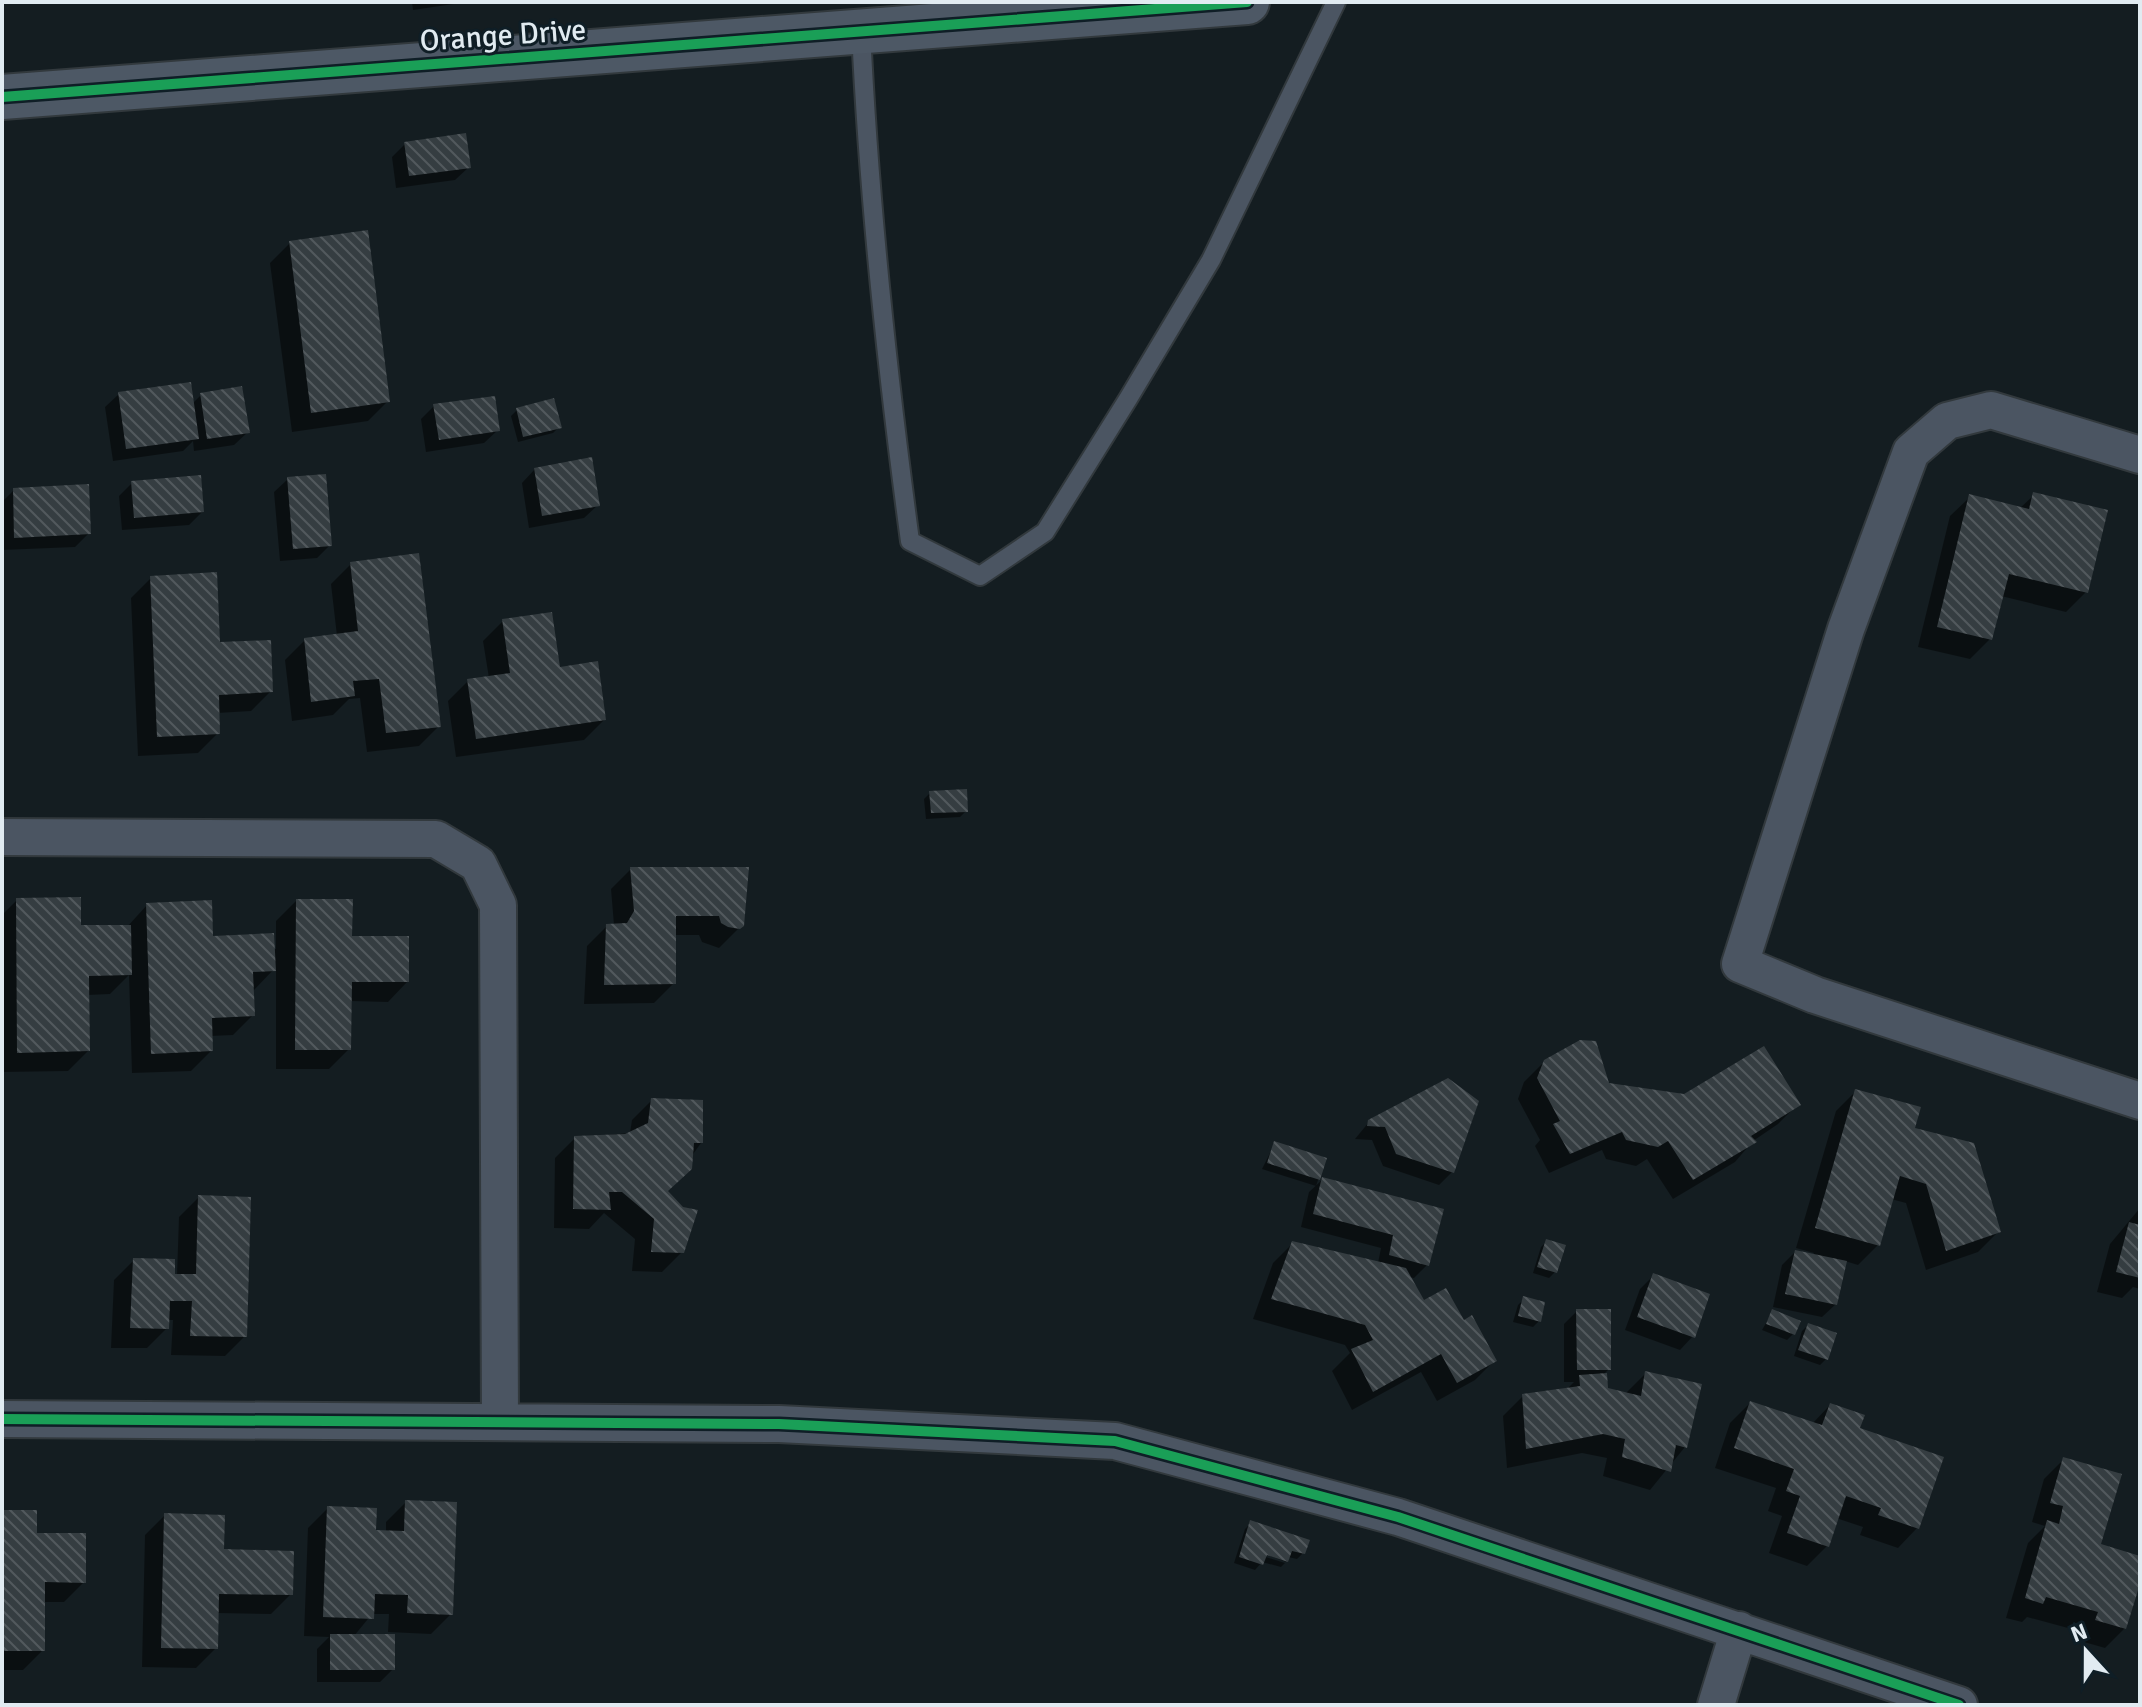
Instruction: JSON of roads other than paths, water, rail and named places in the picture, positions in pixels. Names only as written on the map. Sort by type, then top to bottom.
[{"type":"street","name":"Orange Drive","points":[[2,97],[861,31],[1008,10],[1247,2]]},
{"type":"street","points":[[2140,455],[1991,410],[1947,421],[1911,452],[1846,629],[1740,964],[1815,995],[2140,1101]]},
{"type":"street","points":[[2,837],[436,839],[478,864],[498,905],[500,1420]]},
{"type":"street","points":[[2,1419],[779,1424],[1115,1441],[1398,1517],[1959,1705]]},
{"type":"street","points":[[1716,1705],[1739,1630]]},
{"type":"lane","points":[[861,31],[887,373],[910,541],[980,576],[1045,532],[1103,439],[1211,260],[1336,2]]}]
